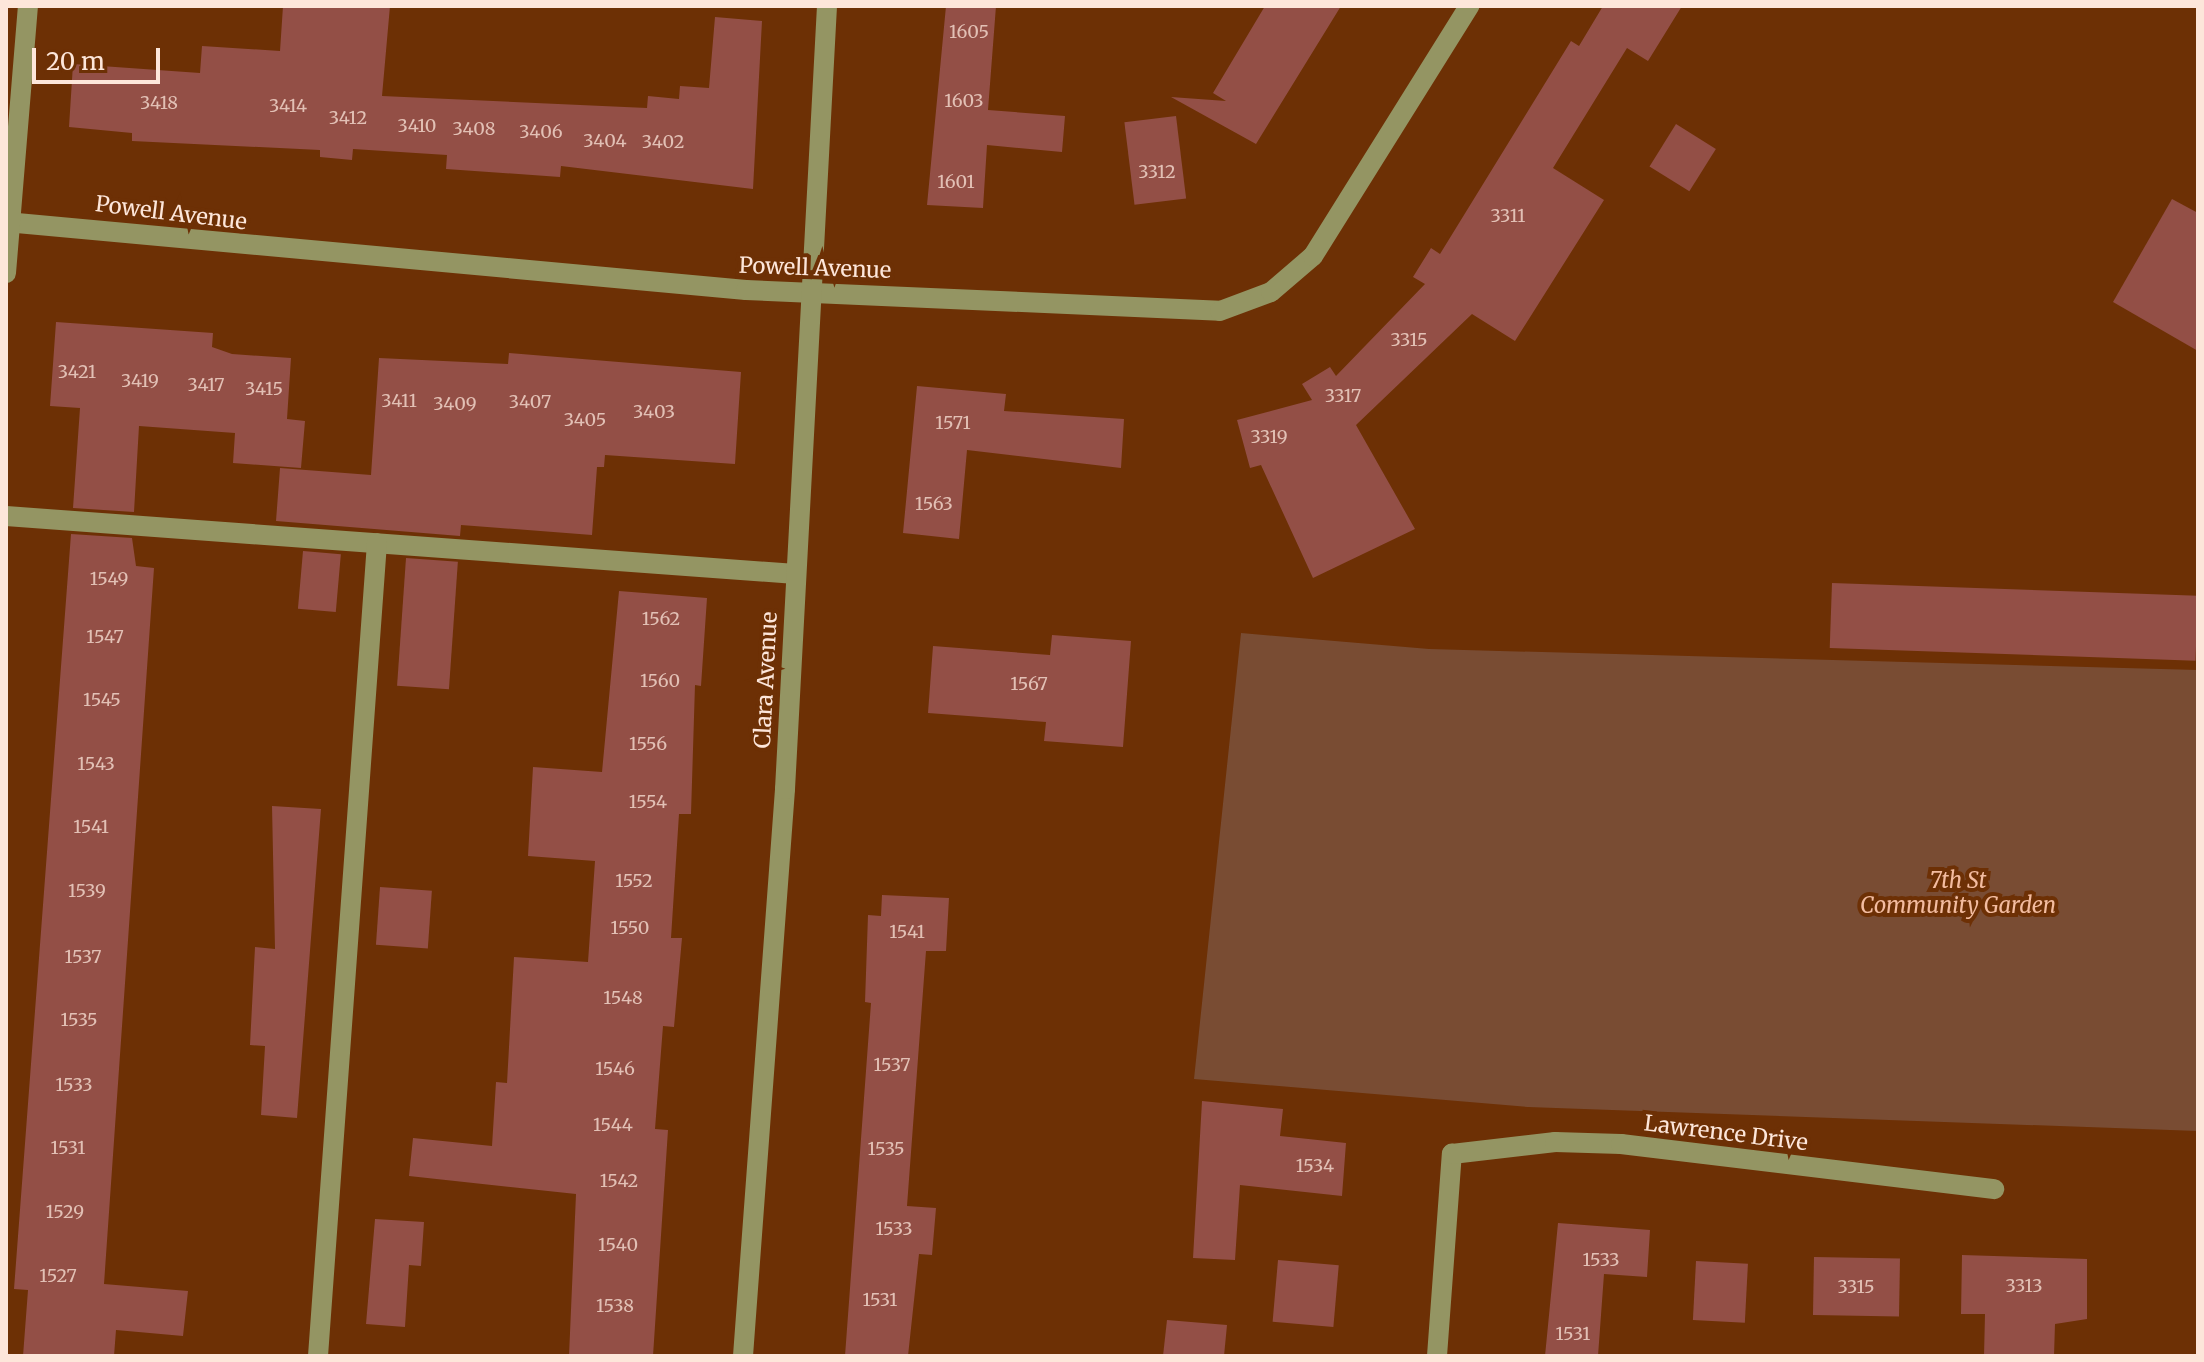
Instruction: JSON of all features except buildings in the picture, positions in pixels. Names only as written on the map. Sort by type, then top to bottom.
[{"type":"street","points":[[6,273],[28,6]]},
{"type":"street","name":"Clara Avenue","points":[[743,1356],[796,574],[827,6]]},
{"type":"street","name":"Powell Avenue","points":[[8,222],[810,292],[1177,314],[1242,305],[1313,256],[1469,6]]},
{"type":"street","points":[[6,516],[796,574]]},
{"type":"street","points":[[318,1356],[377,543]]},
{"type":"street","name":"Lawrence Drive","points":[[1437,1356],[1452,1154],[1555,1142],[1621,1144],[1994,1189]]},
{"type":"green space","name":"7th St Community Garden","points":[[1241,633],[1429,649],[2198,670],[2198,1131],[1528,1107],[1194,1079]]}]
